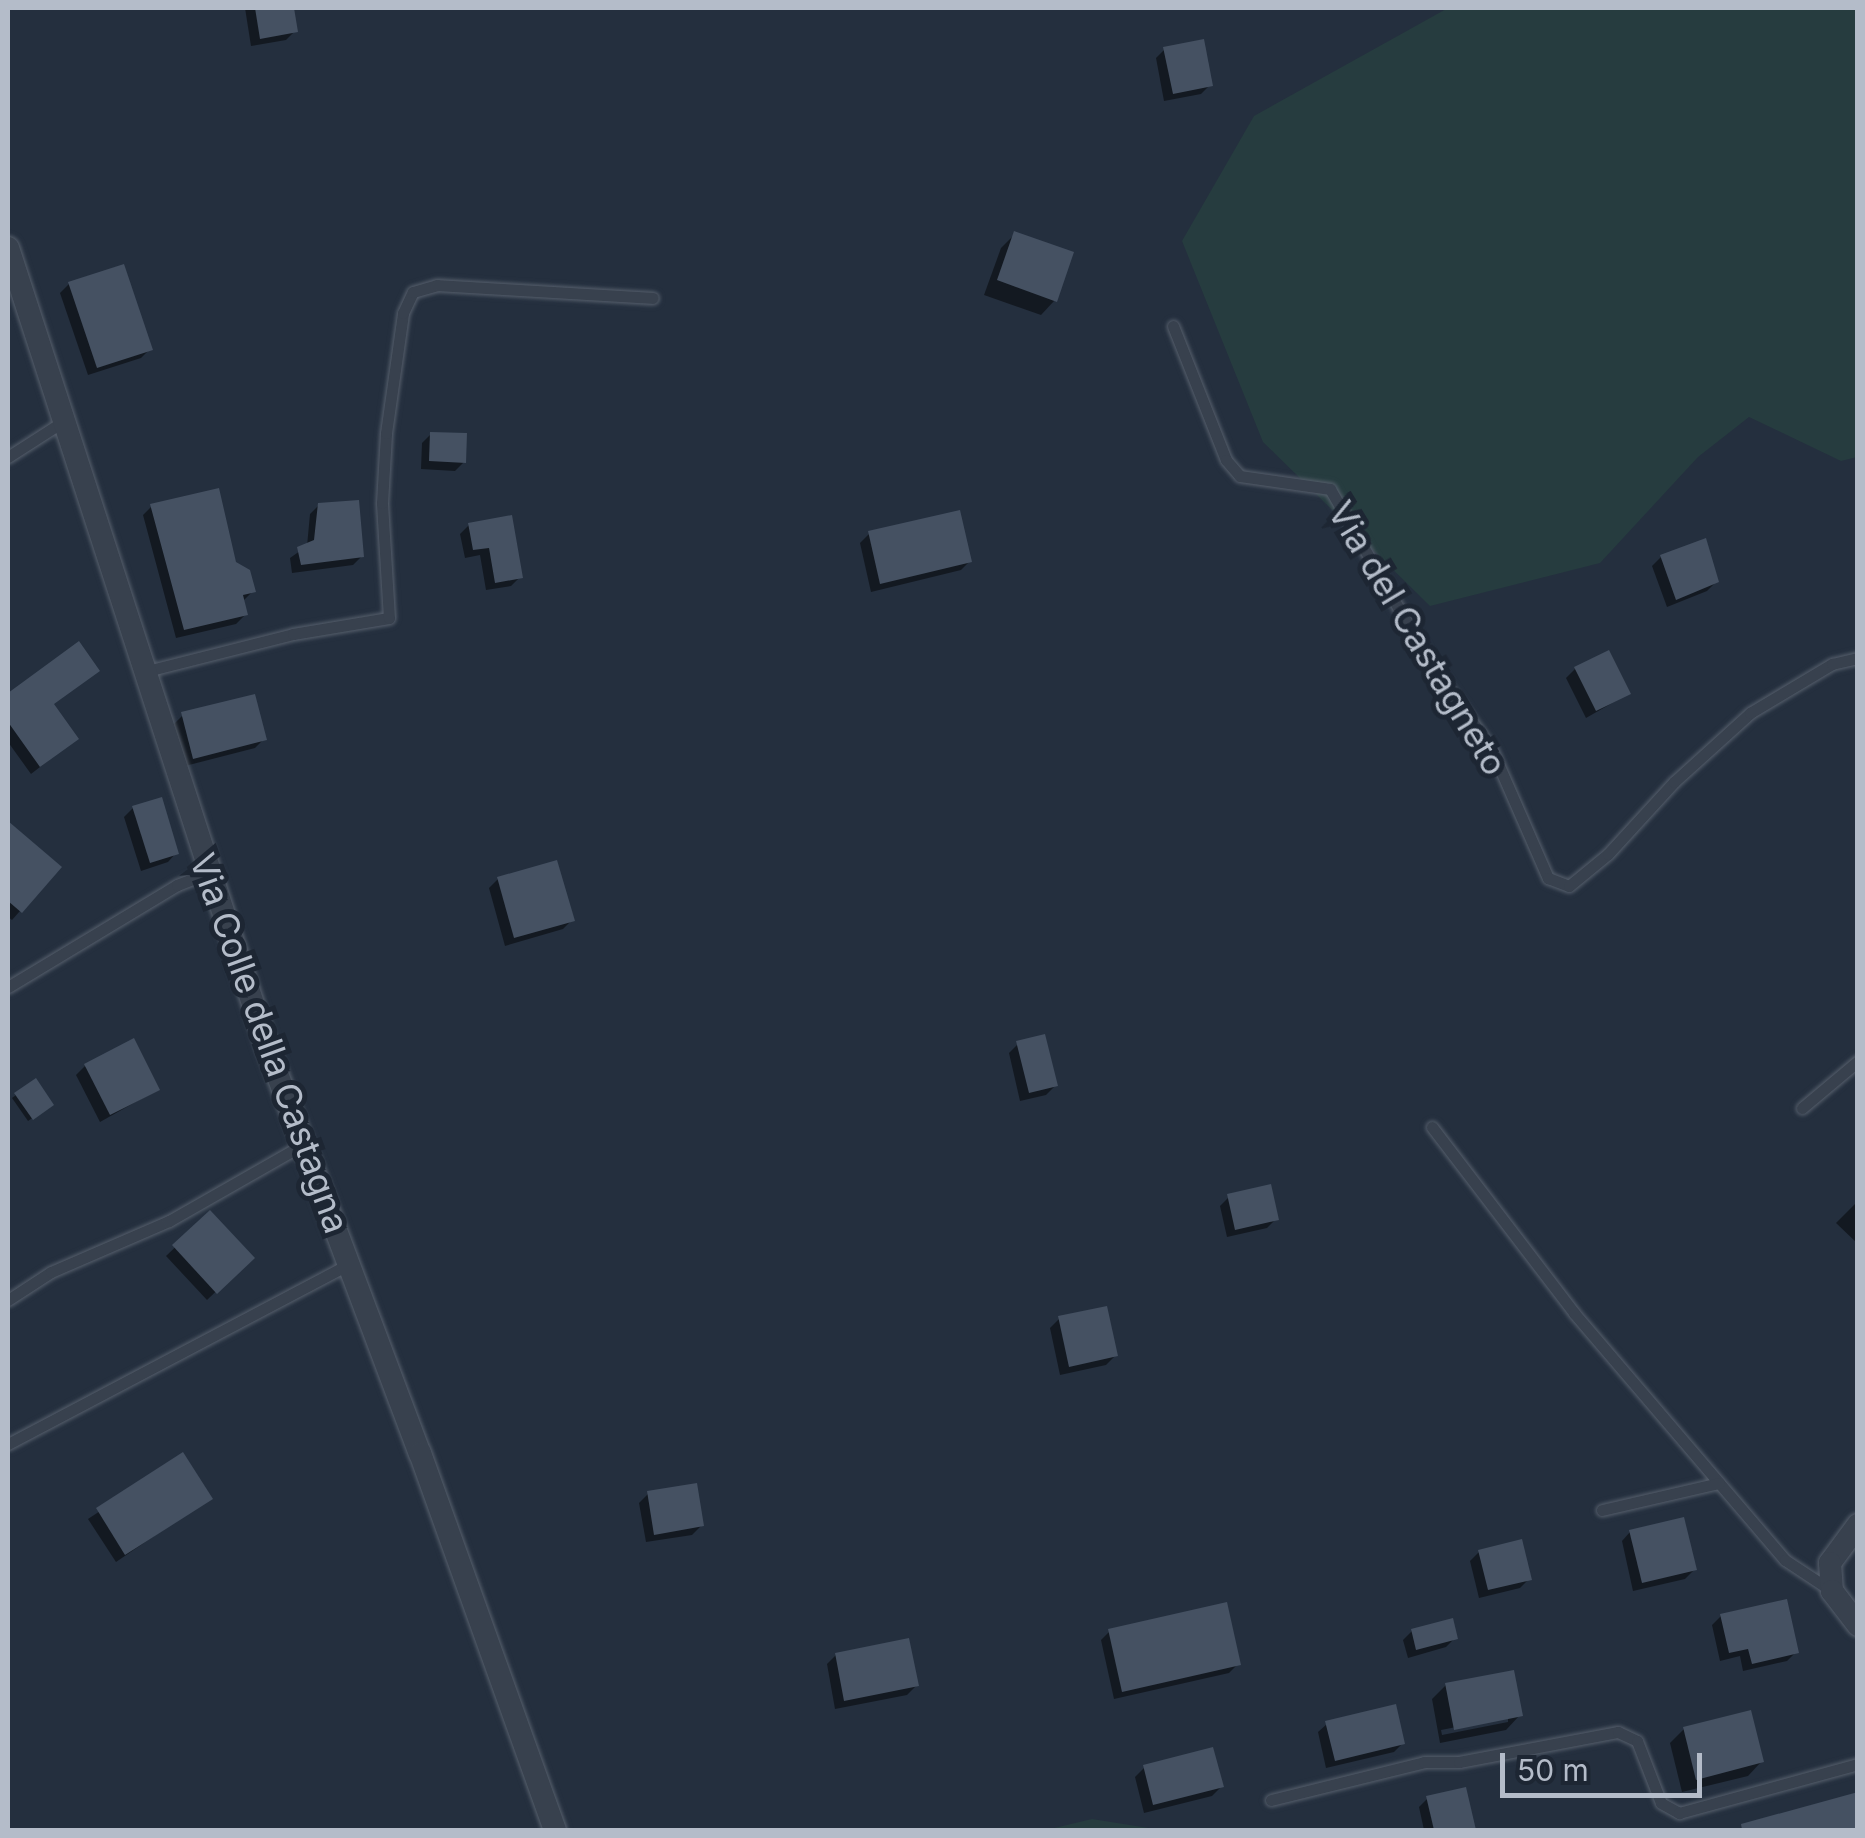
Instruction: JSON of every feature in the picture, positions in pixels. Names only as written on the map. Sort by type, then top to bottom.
[{"type":"street","name":"Via Colle della Castagna","points":[[8,248],[208,873],[554,1830]]},
{"type":"street","points":[[1858,1525],[1830,1562],[1832,1591],[1858,1625]]},
{"type":"lane","points":[[144,672],[293,634],[389,618],[382,503],[386,433],[403,313],[413,292],[437,286],[653,298]]},
{"type":"lane","name":"Via del Castagneto","points":[[1172,326],[1226,460],[1240,476],[1330,489],[1428,662],[1492,750],[1548,878],[1569,886],[1608,854],[1674,782],[1750,713],[1832,664],[1858,658]]},
{"type":"lane","points":[[8,457],[62,423]]},
{"type":"lane","points":[[8,987],[177,885],[208,873]]},
{"type":"lane","points":[[1802,1108],[1858,1061]]},
{"type":"lane","points":[[1432,1127],[1574,1313],[1784,1560],[1832,1591]]},
{"type":"lane","points":[[8,1300],[51,1272],[169,1221],[304,1144]]},
{"type":"lane","points":[[8,1444],[350,1264]]},
{"type":"lane","points":[[1602,1510],[1719,1483]]},
{"type":"lane","points":[[1270,1800],[1424,1762],[1459,1762],[1618,1732],[1637,1741],[1661,1803],[1680,1812],[1858,1764]]},
{"type":"green space","points":[[1448,8],[1857,8],[1857,457],[1841,461],[1749,417],[1698,457],[1600,563],[1430,606],[1263,442],[1182,241],[1254,116]]},
{"type":"green space","points":[[1092,1819],[1161,1830],[1046,1830]]},
{"type":"building","points":[[255,8],[294,8],[298,32],[260,39]]},
{"type":"building","points":[[1204,39],[1213,86],[1173,94],[1163,47]]},
{"type":"building","points":[[1014,231],[1074,252],[1057,302],[997,280]]},
{"type":"building","points":[[124,264],[153,350],[97,368],[68,282]]},
{"type":"building","points":[[430,432],[467,433],[466,463],[429,461]]},
{"type":"building","points":[[219,488],[236,562],[250,570],[256,592],[243,595],[248,615],[184,630],[150,504]]},
{"type":"building","points":[[359,500],[364,557],[301,565],[297,547],[314,540],[318,503]]},
{"type":"building","points":[[960,510],[972,562],[880,584],[868,531]]},
{"type":"building","points":[[512,515],[523,578],[495,583],[489,548],[473,550],[468,523]]},
{"type":"building","points":[[1706,538],[1719,582],[1676,600],[1660,555]]},
{"type":"building","points":[[79,641],[100,671],[54,704],[79,739],[40,767],[8,722],[8,693]]},
{"type":"building","points":[[1609,650],[1631,694],[1596,711],[1574,667]]},
{"type":"building","points":[[255,694],[267,740],[193,759],[181,712]]},
{"type":"building","points":[[162,797],[179,854],[150,863],[132,806]]},
{"type":"building","points":[[8,821],[62,867],[22,913],[8,901]]},
{"type":"building","points":[[557,860],[575,921],[514,938],[497,877]]},
{"type":"building","points":[[1045,1034],[1058,1086],[1029,1093],[1016,1041]]},
{"type":"building","points":[[134,1038],[160,1090],[110,1115],[84,1064]]},
{"type":"building","points":[[36,1078],[54,1105],[33,1120],[14,1093]]},
{"type":"building","points":[[1271,1184],[1279,1220],[1235,1230],[1227,1194]]},
{"type":"building","points":[[210,1210],[255,1258],[217,1294],[172,1245]]},
{"type":"building","points":[[1107,1306],[1118,1356],[1069,1367],[1058,1316]]},
{"type":"building","points":[[183,1452],[213,1499],[125,1555],[96,1508]]},
{"type":"building","points":[[697,1483],[704,1526],[654,1535],[647,1491]]},
{"type":"building","points":[[1684,1517],[1697,1570],[1642,1583],[1629,1530]]},
{"type":"building","points":[[1522,1539],[1532,1580],[1488,1590],[1478,1550]]},
{"type":"building","points":[[1787,1599],[1799,1653],[1752,1664],[1748,1649],[1729,1653],[1720,1614]]},
{"type":"building","points":[[1227,1602],[1241,1665],[1122,1692],[1108,1629]]},
{"type":"building","points":[[1453,1618],[1458,1639],[1416,1650],[1411,1629]]},
{"type":"building","points":[[909,1638],[919,1686],[844,1701],[835,1653]]},
{"type":"building","points":[[1514,1670],[1523,1716],[1454,1730],[1445,1683]]},
{"type":"building","points":[[1396,1704],[1405,1744],[1335,1761],[1325,1721]]},
{"type":"building","points":[[1751,1710],[1764,1762],[1696,1780],[1683,1727]]},
{"type":"building","points":[[1213,1747],[1224,1787],[1153,1805],[1143,1765]]},
{"type":"building","points":[[1466,1787],[1476,1830],[1434,1830],[1426,1796]]},
{"type":"building","points":[[1858,1792],[1858,1830],[1742,1830],[1741,1824]]}]
